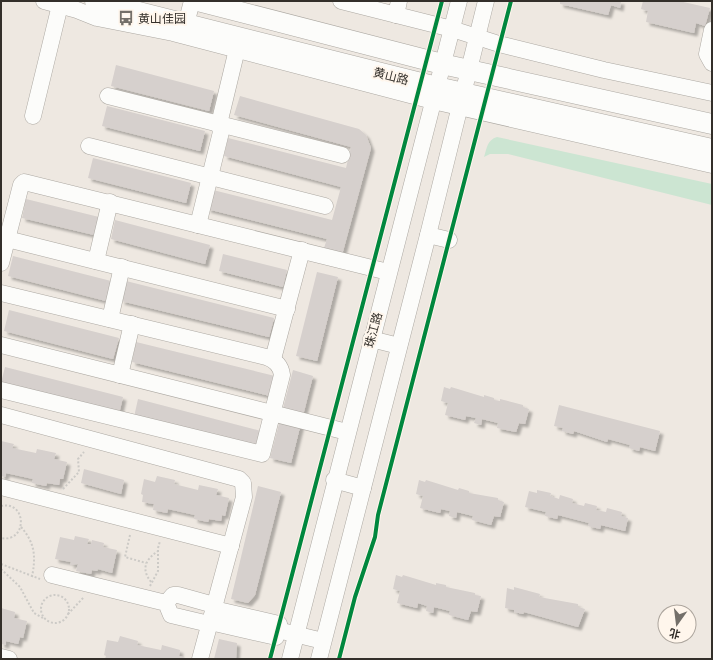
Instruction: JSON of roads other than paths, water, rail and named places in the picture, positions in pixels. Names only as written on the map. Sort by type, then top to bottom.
[{"type":"main road","name":"黄山路","points":[[94,1],[186,24],[238,44],[435,94],[712,149]]},
{"type":"main road","name":"黄山路","points":[[198,1],[442,64],[712,124]]},
{"type":"street","points":[[44,1],[60,3],[97,18],[238,44],[219,124],[213,132],[206,176],[193,224]]},
{"type":"street","points":[[186,24],[192,1]]},
{"type":"street","points":[[341,1],[397,8],[452,29],[499,44],[597,68],[712,93]]},
{"type":"street","name":"珠江路","points":[[290,659],[334,480],[459,1]]},
{"type":"street","points":[[319,659],[428,235],[486,1]]},
{"type":"street","points":[[32,116],[60,3]]},
{"type":"street","points":[[712,30],[707,54],[712,63]]},
{"type":"street","points":[[108,96],[342,155]]},
{"type":"street","points":[[461,100],[712,165]]},
{"type":"street","points":[[89,146],[325,206]]},
{"type":"street","points":[[1,264],[21,185],[24,182],[110,202],[388,272]]},
{"type":"street","points":[[96,261],[110,202]]},
{"type":"street","points":[[428,235],[449,240]]},
{"type":"street","points":[[7,239],[287,309]]},
{"type":"street","points":[[274,359],[302,250]]},
{"type":"street","points":[[110,319],[122,267]]},
{"type":"street","points":[[1,293],[274,359],[282,370],[262,454],[1,390]]},
{"type":"street","points":[[120,375],[132,324]]},
{"type":"street","points":[[371,339],[399,346]]},
{"type":"street","points":[[1,345],[347,432]]},
{"type":"street","points":[[1,415],[239,479],[243,482],[245,490],[244,497],[200,659]]},
{"type":"street","points":[[334,480],[363,488]]},
{"type":"street","points":[[1,487],[231,546]]},
{"type":"street","points":[[52,575],[166,603],[171,615],[212,615],[324,641]]},
{"type":"street","points":[[1,657],[9,659]]},
{"type":"place","name":"黄山佳园","points":[[126,18]]}]
